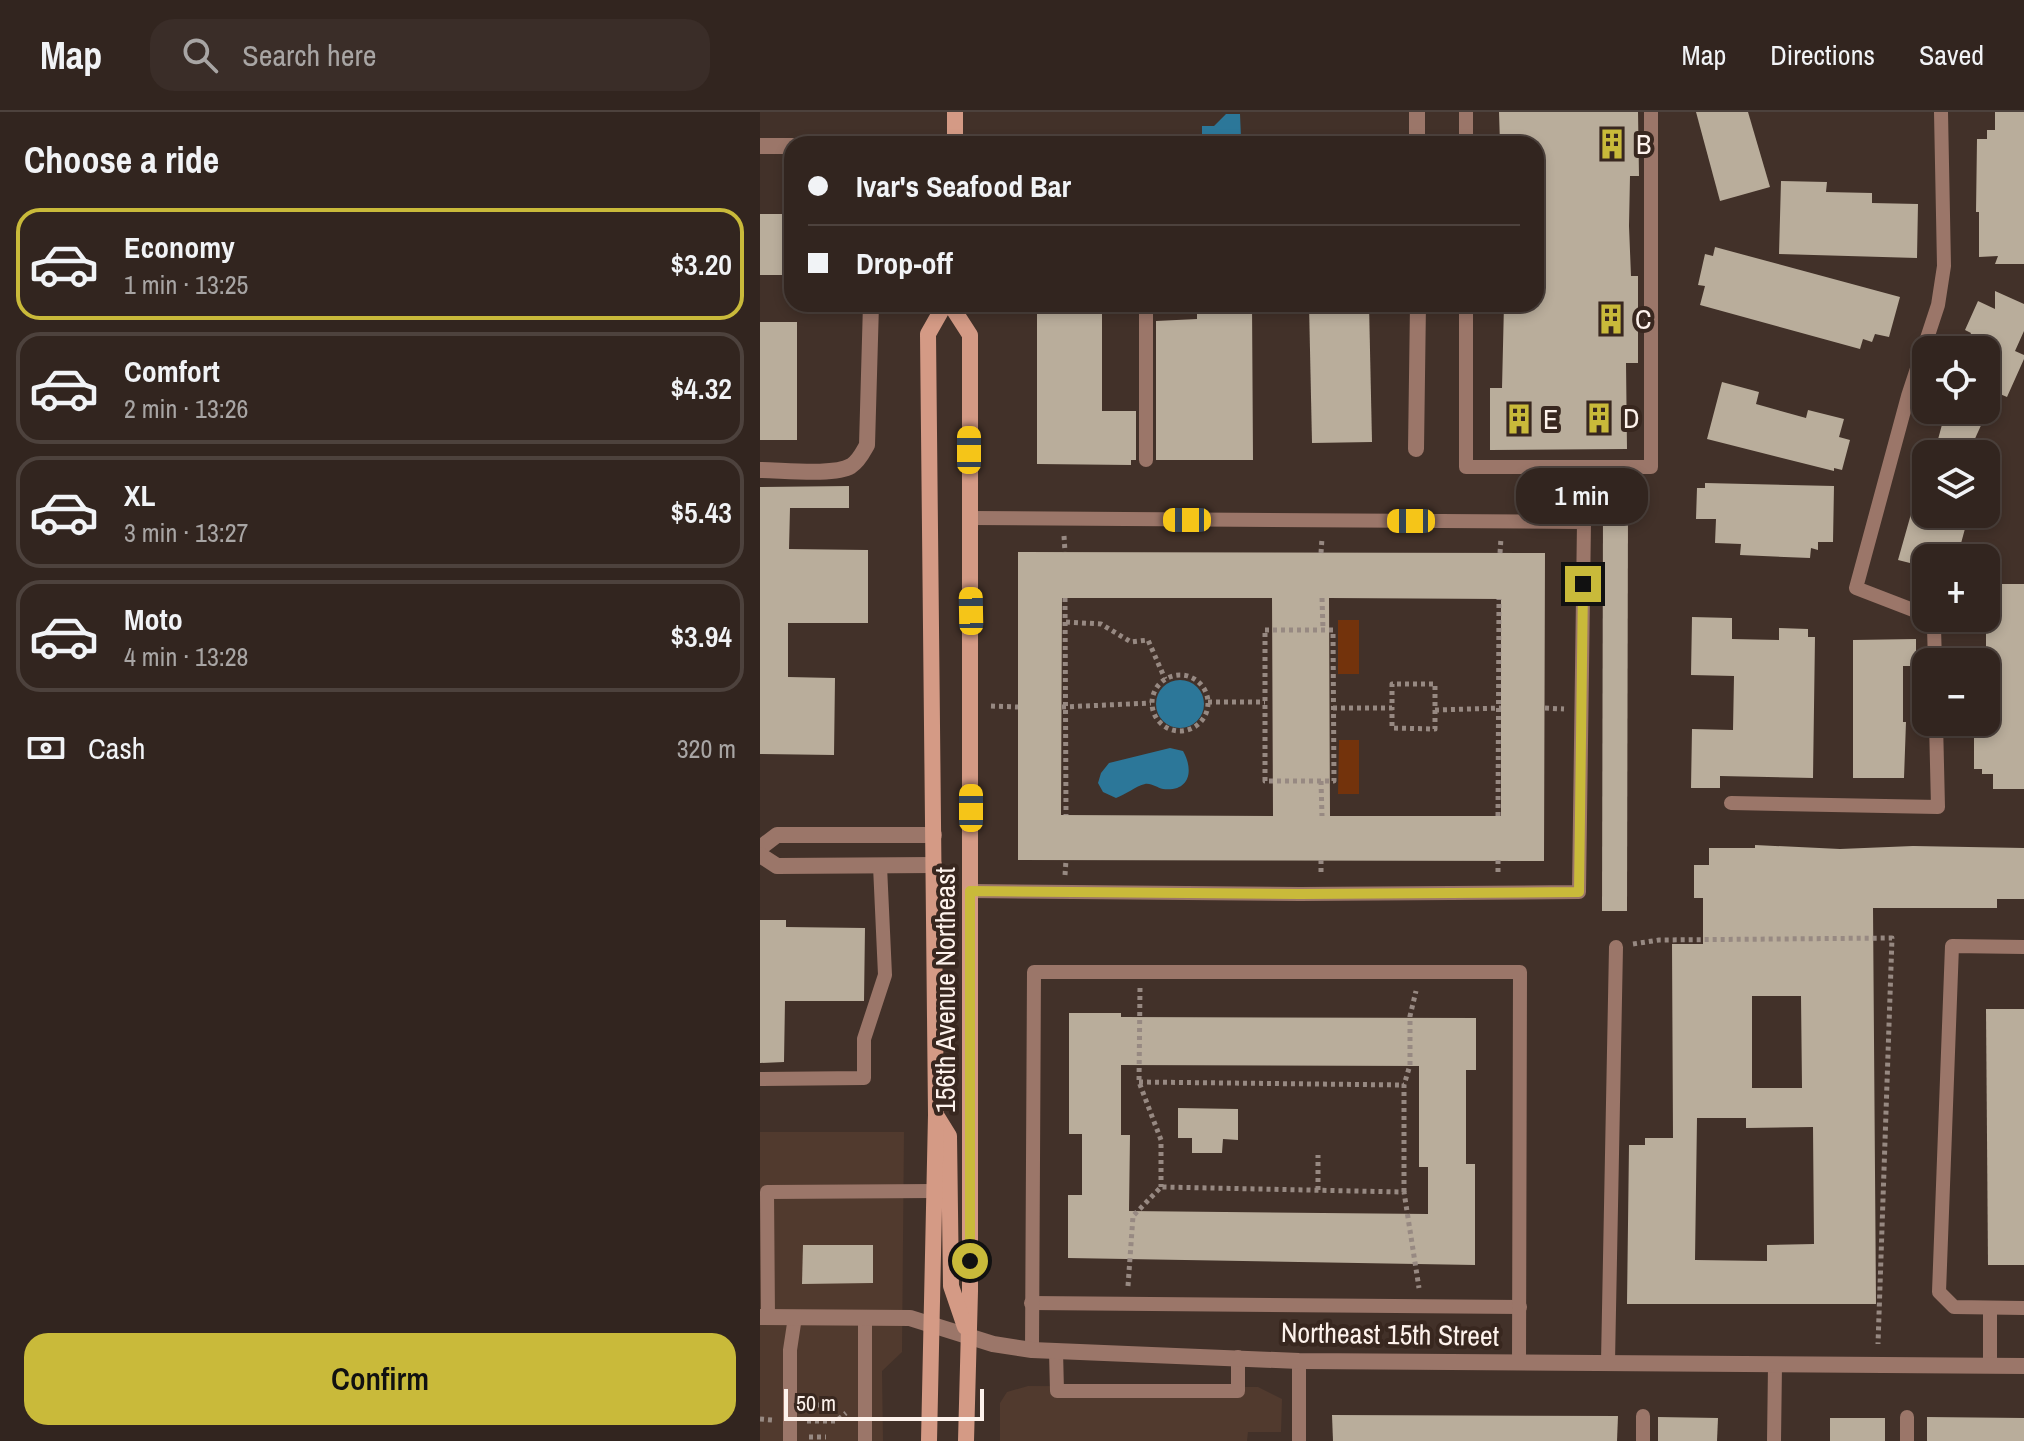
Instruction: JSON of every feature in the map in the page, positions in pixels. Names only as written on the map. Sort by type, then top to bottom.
[{"type":"main road","points":[[955,112],[955,136]]},
{"type":"main road","name":"156th Avenue Northeast","points":[[929,1441],[936,1115],[928,334],[943,312]]},
{"type":"main road","name":"156th Avenue Northeast","points":[[954,312],[970,335],[966,1441]]},
{"type":"main road","points":[[936,1115],[949,1136],[951,1286],[968,1336]]},
{"type":"street","points":[[1417,112],[1417,136]]},
{"type":"street","points":[[760,146],[784,146]]},
{"type":"street","points":[[760,470],[836,470],[850,467],[859,459],[867,445],[871,312]]},
{"type":"street","points":[[1416,449],[1418,312]]},
{"type":"street","points":[[760,848],[777,835],[934,835]]},
{"type":"street","points":[[760,855],[777,866],[934,865]]},
{"type":"street","name":"Northeast 15th Street","points":[[764,1317],[910,1318],[993,1344],[1032,1350],[1299,1361],[2024,1366]]},
{"type":"lane","points":[[1466,112],[1466,136]]},
{"type":"lane","points":[[1466,312],[1466,467],[1651,467],[1651,112]]},
{"type":"lane","points":[[1912,611],[1856,588],[1908,396],[1938,305],[1944,266],[1941,112]]},
{"type":"lane","points":[[1146,312],[1146,460]]},
{"type":"lane","points":[[970,518],[1584,522],[1579,892],[1284,894],[970,891]]},
{"type":"lane","points":[[1731,803],[1938,807],[1936,736]]},
{"type":"lane","points":[[760,1079],[864,1078],[864,1039],[885,975],[880,866]]},
{"type":"lane","points":[[2024,947],[1952,946],[1939,1292],[1954,1307],[2024,1308]]},
{"type":"lane","points":[[1608,1362],[1616,947]]},
{"type":"lane","points":[[1032,1350],[1034,972],[1520,972],[1519,1362]]},
{"type":"lane","points":[[764,1317],[767,1192],[935,1191]]},
{"type":"lane","points":[[1031,1303],[1520,1307]]},
{"type":"lane","points":[[1990,1308],[1990,1366]]},
{"type":"lane","points":[[790,1441],[790,1350],[795,1317]]},
{"type":"lane","points":[[865,1317],[865,1441]]},
{"type":"lane","points":[[1056,1351],[1057,1391],[1238,1391],[1238,1357]]},
{"type":"lane","points":[[1299,1361],[1299,1441]]},
{"type":"lane","points":[[1774,1441],[1775,1365]]},
{"type":"lane","points":[[1643,1416],[1643,1441]]},
{"type":"lane","points":[[1907,1417],[1907,1441]]},
{"type":"path","points":[[1065,598],[1066,815]]},
{"type":"path","points":[[1322,598],[1323,630]]},
{"type":"path","points":[[1498,816],[1499,599]]},
{"type":"path","points":[[1066,622],[1101,624],[1131,642],[1148,640],[1165,679]]},
{"type":"path","points":[[1265,630],[1333,630],[1334,781],[1265,781],[1265,702],[1265,630]]},
{"type":"path","points":[[1175,675],[1193,678],[1201,684],[1208,702],[1204,719],[1197,726],[1180,732],[1163,727],[1156,720],[1151,703],[1153,693],[1165,679],[1175,675]]},
{"type":"path","points":[[1392,684],[1435,684],[1435,729],[1392,728],[1392,708],[1392,684]]},
{"type":"path","points":[[1208,702],[1265,702]]},
{"type":"path","points":[[1064,707],[1151,703]]},
{"type":"path","points":[[991,706],[1018,707]]},
{"type":"path","points":[[1333,708],[1392,708]]},
{"type":"path","points":[[1435,710],[1499,708]]},
{"type":"path","points":[[1321,781],[1322,816]]},
{"type":"path","points":[[1616,947],[1659,940],[1892,938],[1878,1344]]},
{"type":"path","points":[[1421,1306],[1404,1192],[1404,1085],[1410,1065],[1410,1016],[1422,970]]},
{"type":"path","points":[[1127,1303],[1133,1216],[1161,1187],[1161,1140],[1139,1082],[1140,972]]},
{"type":"path","points":[[1139,1082],[1404,1085]]},
{"type":"path","points":[[1318,1155],[1318,1190]]},
{"type":"path","points":[[1161,1187],[1404,1192]]},
{"type":"path","points":[[805,1405],[826,1405]]},
{"type":"path","points":[[760,1419],[773,1420]]},
{"type":"path","points":[[806,1420],[836,1421]]},
{"type":"path","points":[[805,1437],[826,1437]]},
{"type":"shaded area","points":[[1338,620],[1359,620],[1359,674],[1338,674]]},
{"type":"shaded area","points":[[1339,740],[1359,740],[1359,794],[1338,794]]},
{"type":"shaded area","points":[[760,1132],[904,1132],[902,1352],[882,1371],[883,1441],[760,1441]]},
{"type":"shaded area","points":[[1028,1386],[1258,1387],[1282,1399],[1281,1432],[1248,1432],[1247,1441],[1000,1441],[1000,1403],[1007,1392]]},
{"type":"water","points":[[1226,114],[1240,114],[1241,136],[1202,136],[1202,126],[1214,126]]},
{"type":"water","points":[[1180,680],[1197,687],[1204,704],[1197,721],[1180,728],[1163,721],[1156,704],[1163,687]]},
{"type":"water","points":[[1170,748],[1183,751],[1188,765],[1187,778],[1179,787],[1163,789],[1145,784],[1116,798],[1103,792],[1098,783],[1109,763]]},
{"type":"building","points":[[1499,112],[1638,112],[1639,176],[1630,176],[1629,226],[1631,276],[1638,276],[1638,363],[1626,363],[1627,449],[1490,450],[1490,388],[1502,388],[1504,312],[1544,312],[1544,136],[1500,136]]},
{"type":"building","points":[[1696,112],[1748,112],[1770,187],[1720,201]]},
{"type":"building","points":[[1995,112],[2024,112],[2024,264],[1995,264],[1998,256],[1979,257],[1977,139],[1987,139],[1987,130],[1995,130]]},
{"type":"building","points":[[1781,181],[1827,182],[1826,192],[1872,193],[1872,203],[1918,204],[1917,258],[1779,254]]},
{"type":"building","points":[[760,214],[784,214],[784,275],[760,275]]},
{"type":"building","points":[[1715,247],[1900,297],[1889,337],[1875,334],[1872,342],[1863,339],[1860,349],[1700,305],[1705,286],[1698,285],[1705,254],[1713,256]]},
{"type":"building","points":[[1995,291],[2024,304],[2024,331],[2015,351],[2024,355],[2024,359],[2007,397],[2000,394],[2000,336],[1970,336],[1971,333],[1965,330],[1978,301],[1995,309]]},
{"type":"building","points":[[1037,312],[1102,312],[1102,411],[1136,411],[1136,460],[1131,460],[1131,465],[1037,464]]},
{"type":"building","points":[[1197,312],[1252,312],[1253,460],[1156,460],[1156,321],[1197,319]]},
{"type":"building","points":[[1309,312],[1369,312],[1372,442],[1312,443]]},
{"type":"building","points":[[760,322],[797,322],[797,440],[760,440]]},
{"type":"building","points":[[1722,382],[1759,392],[1756,404],[1806,418],[1808,410],[1844,419],[1839,437],[1850,440],[1842,470],[1834,468],[1834,471],[1707,439]]},
{"type":"building","points":[[1942,424],[1982,424],[1974,440],[1938,440]]},
{"type":"building","points":[[1705,483],[1834,486],[1833,542],[1818,542],[1818,550],[1811,548],[1810,558],[1740,555],[1741,544],[1715,543],[1716,519],[1696,519],[1697,488],[1705,488]]},
{"type":"building","points":[[849,486],[849,508],[790,508],[789,549],[868,550],[868,623],[788,623],[788,677],[835,678],[834,755],[760,754],[760,487]]},
{"type":"building","points":[[1603,507],[1628,507],[1627,911],[1602,911]]},
{"type":"building","points":[[1911,514],[1912,528],[1965,528],[1961,544],[1912,544],[1912,564],[1898,560]]},
{"type":"building","points":[[1018,552],[1545,553],[1544,861],[1018,860]],"holes":[[[1062,598],[1272,598],[1273,816],[1061,815]],[[1329,598],[1501,599],[1501,816],[1330,816]]]},
{"type":"building","points":[[2000,584],[2024,584],[2024,789],[1993,789],[1993,774],[1982,774],[1982,769],[1974,769],[1974,736],[2000,736],[2000,648],[1986,648],[1986,632],[2000,632]]},
{"type":"building","points":[[1692,617],[1732,618],[1732,639],[1779,640],[1779,628],[1808,629],[1808,637],[1815,637],[1813,778],[1720,776],[1720,788],[1691,788],[1692,729],[1733,730],[1734,676],[1691,675]]},
{"type":"building","points":[[1916,639],[1916,648],[1912,648],[1912,666],[1903,666],[1903,722],[1906,722],[1904,778],[1853,778],[1853,640]]},
{"type":"building","points":[[1755,845],[1840,849],[1913,846],[2024,848],[2024,899],[1997,899],[1997,908],[1873,908],[1876,1304],[1627,1304],[1629,1145],[1645,1145],[1645,1138],[1673,1138],[1672,944],[1703,944],[1703,898],[1694,898],[1694,865],[1709,865],[1709,848],[1755,848]],"holes":[[[1752,996],[1801,996],[1802,1088],[1752,1088]],[[1697,1118],[1746,1118],[1746,1128],[1813,1127],[1814,1244],[1767,1245],[1767,1261],[1695,1260]]]},
{"type":"building","points":[[760,920],[786,920],[786,927],[865,928],[864,1001],[785,1001],[784,1062],[760,1063]]},
{"type":"building","points":[[1986,1009],[2024,1009],[2024,1265],[1988,1265]]},
{"type":"building","points":[[1069,1013],[1121,1013],[1121,1017],[1476,1018],[1476,1070],[1466,1070],[1466,1164],[1475,1164],[1475,1265],[1068,1258],[1068,1195],[1082,1195],[1082,1134],[1069,1134]],"holes":[[[1121,1065],[1419,1066],[1419,1167],[1428,1167],[1428,1214],[1129,1211],[1130,1135],[1121,1135]]]},
{"type":"building","points":[[1178,1108],[1238,1109],[1238,1140],[1223,1139],[1222,1153],[1192,1153],[1192,1138],[1178,1138]]},
{"type":"building","points":[[803,1245],[873,1245],[873,1283],[802,1284]]},
{"type":"building","points":[[1332,1415],[1618,1416],[1617,1441],[1333,1441]]},
{"type":"building","points":[[1658,1417],[1718,1418],[1717,1441],[1658,1441]]},
{"type":"building","points":[[1927,1417],[2024,1418],[2024,1441],[1927,1441]]},
{"type":"building","points":[[1830,1418],[1885,1418],[1885,1441],[1830,1441]]},
{"type":"place","name":"B","points":[[1612,144]]},
{"type":"place","name":"C","points":[[1611,319]]},
{"type":"place","name":"D","points":[[1599,418]]},
{"type":"place","name":"E","points":[[1519,419]]},
{"type":"route","points":[[970,1261],[970,891],[1300,894],[1579,892],[1583,584]]}]
